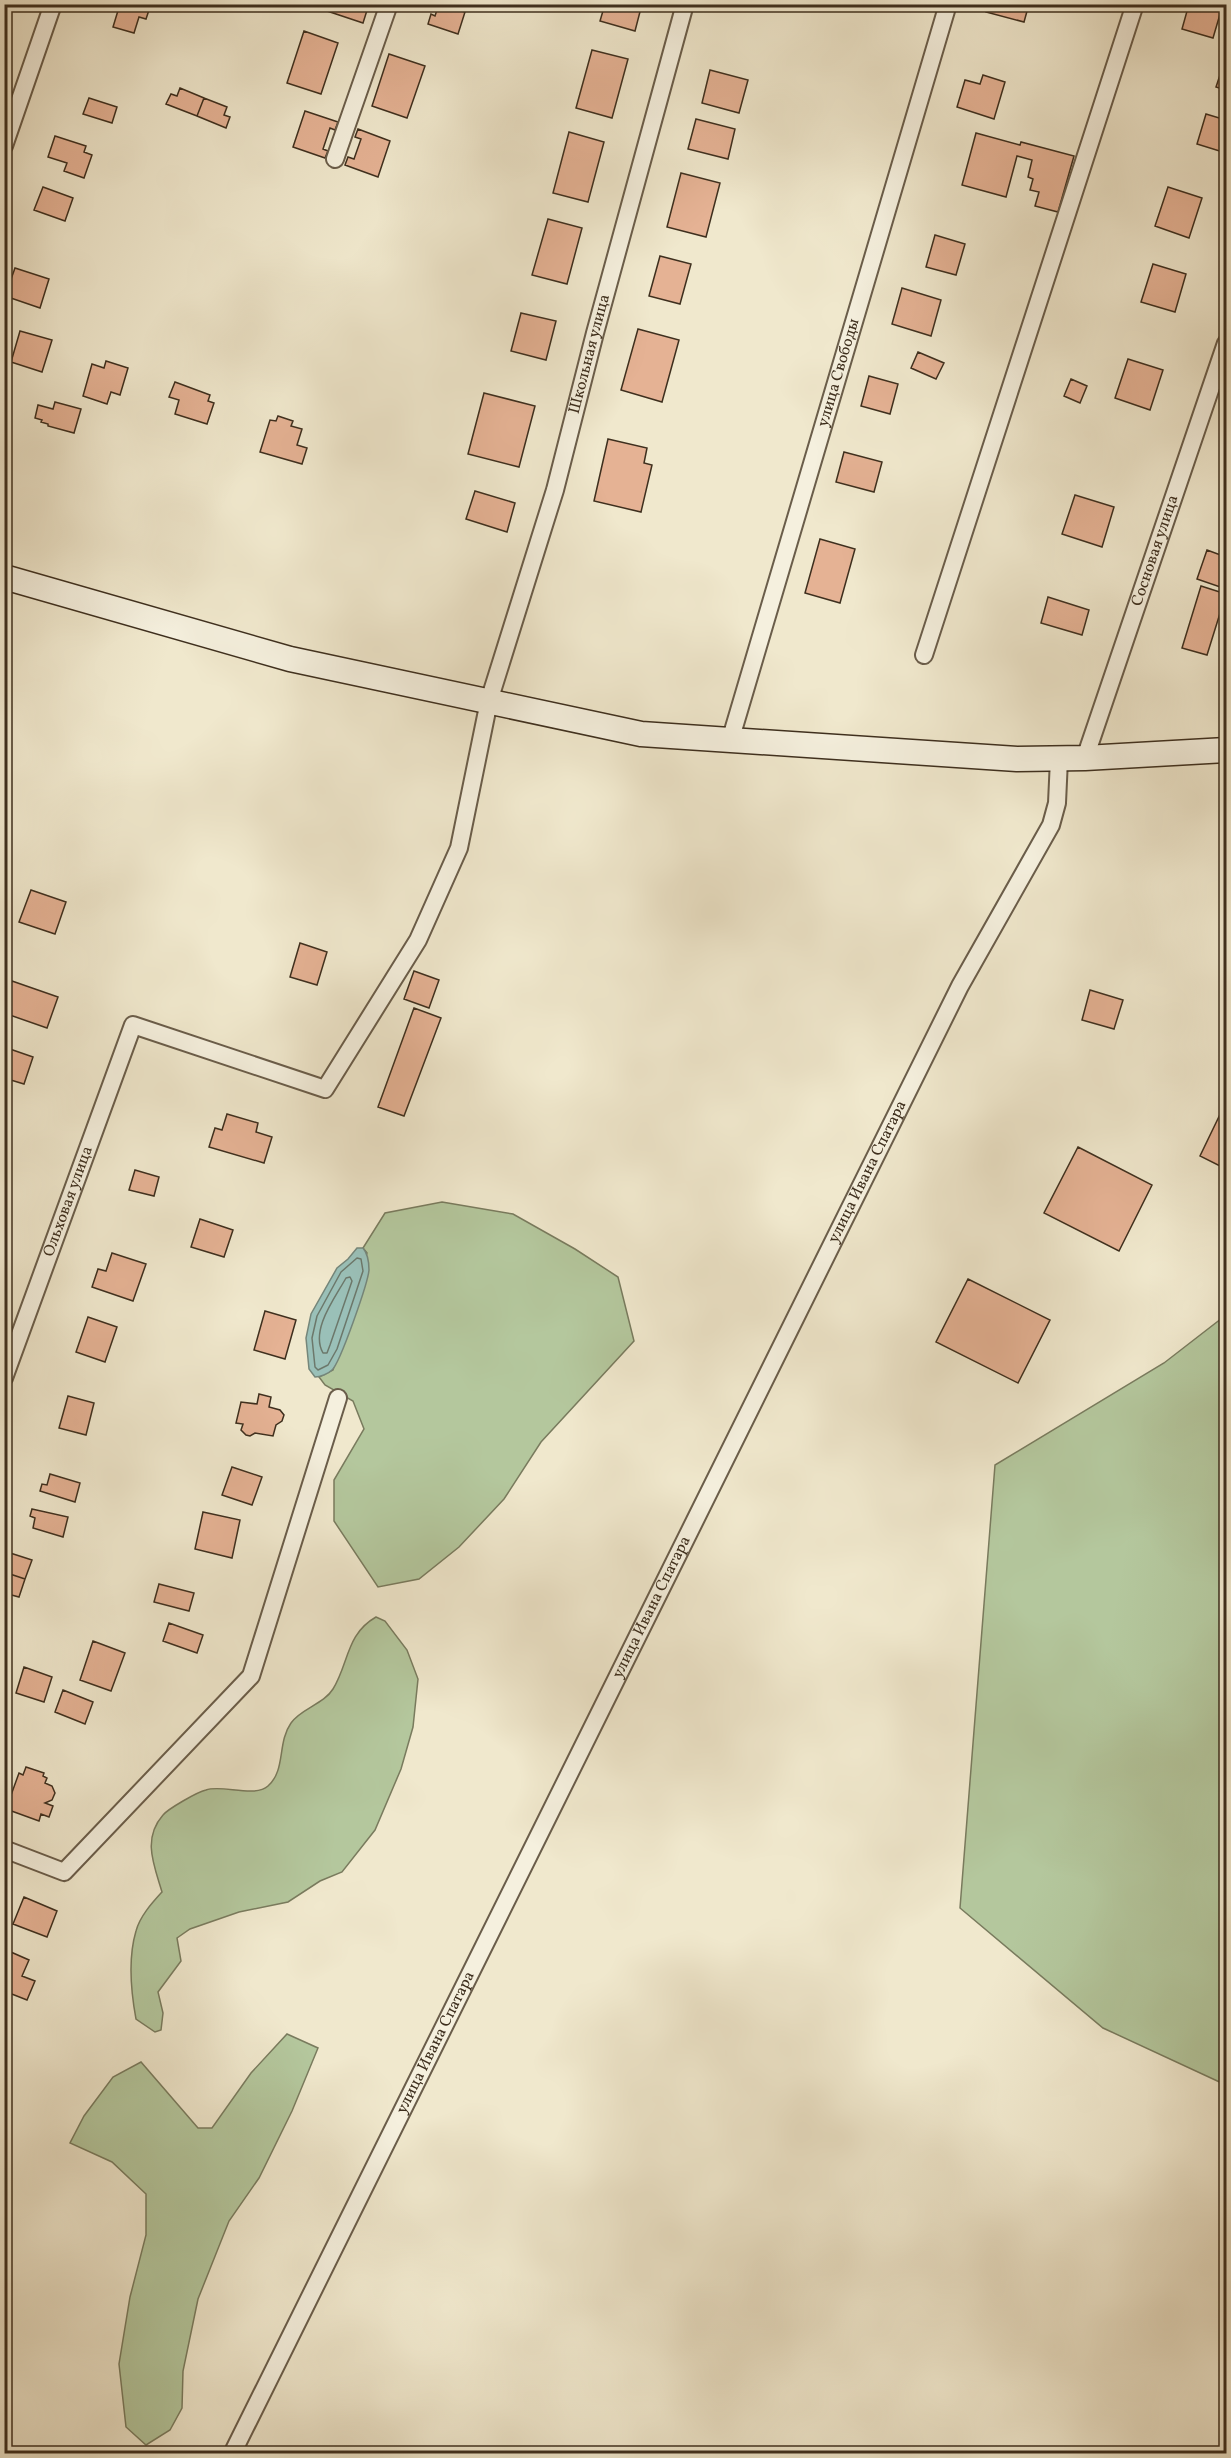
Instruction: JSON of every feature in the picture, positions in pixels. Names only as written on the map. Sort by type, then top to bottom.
[{"type":"main road","points":[[4,577],[290,659],[641,734],[973,757],[1059,759],[1227,750]]},
{"type":"street","points":[[4,146],[53,4]]},
{"type":"street","points":[[334,159],[389,4]]},
{"type":"street","name":"Школьная улица","points":[[133,1025],[325,1089],[418,940],[459,848],[489,701],[555,490],[595,333],[685,4]]},
{"type":"street","name":"улица Свободы","points":[[730,741],[948,4]]},
{"type":"street","points":[[924,655],[1135,4]]},
{"type":"street","name":"Сосновая улица","points":[[1085,758],[1227,343]]},
{"type":"street","name":"улица Ивана Спатара","points":[[232,2454],[954,996],[1051,825],[1057,803],[1059,759]]},
{"type":"street","name":"Ольховая улица","points":[[4,1378],[133,1025]]},
{"type":"street","points":[[4,1850],[64,1872],[251,1676],[338,1398]]},
{"type":"green space","points":[[442,1202],[513,1214],[575,1249],[618,1277],[634,1341],[541,1442],[504,1499],[459,1547],[419,1579],[378,1587],[334,1521],[334,1480],[364,1429],[353,1401],[325,1385],[319,1377],[333,1370],[367,1253],[363,1248],[385,1213]]},
{"type":"green space","points":[[1226,1315],[1226,2085],[1103,2028],[960,1908],[995,1465],[1164,1363]]},
{"type":"green space","points":[[376,1617],[385,1621],[407,1650],[418,1679],[413,1727],[401,1769],[375,1830],[342,1872],[320,1881],[288,1902],[239,1912],[190,1929],[177,1938],[181,1961],[158,1992],[163,2013],[161,2030],[155,2032],[136,2019],[131,1964],[133,1941],[140,1920],[162,1892],[151,1843],[157,1824],[171,1809],[202,1791],[220,1789],[255,1791],[268,1786],[274,1780],[277,1772],[284,1739],[291,1723],[329,1694],[338,1679],[353,1640],[366,1624]]},
{"type":"green space","points":[[287,2034],[318,2048],[292,2111],[259,2178],[229,2221],[198,2299],[183,2371],[182,2408],[170,2430],[146,2445],[126,2427],[119,2364],[130,2297],[146,2235],[146,2194],[112,2162],[70,2143],[84,2116],[113,2077],[141,2062],[198,2128],[212,2128],[251,2073]]},
{"type":"water","points":[[357,1248],[365,1250],[369,1267],[359,1306],[336,1364],[328,1373],[315,1377],[309,1369],[306,1338],[311,1314],[337,1268]]},
{"type":"building","points":[[120,4],[151,4],[146,19],[139,17],[134,33],[113,27]]},
{"type":"building","points":[[323,4],[369,4],[363,23],[321,9]]},
{"type":"building","points":[[439,4],[465,12],[458,34],[428,24],[431,14],[435,16]]},
{"type":"building","points":[[441,4],[467,4],[465,12]]},
{"type":"building","points":[[605,4],[642,4],[635,31],[600,21]]},
{"type":"building","points":[[988,4],[1029,4],[1024,22],[986,12]]},
{"type":"building","points":[[1189,4],[1223,4],[1213,38],[1182,29]]},
{"type":"building","points":[[304,31],[338,43],[321,94],[287,83]]},
{"type":"building","points":[[592,50],[628,59],[612,118],[576,108]]},
{"type":"building","points":[[389,54],[425,66],[407,118],[372,106]]},
{"type":"building","points":[[1226,61],[1226,90],[1216,87]]},
{"type":"building","points":[[710,70],[748,80],[739,113],[702,103]]},
{"type":"building","points":[[983,75],[1005,82],[994,119],[957,107],[965,80],[980,84]]},
{"type":"building","points":[[180,88],[204,98],[197,116],[166,104],[171,94],[177,96]]},
{"type":"building","points":[[89,98],[117,107],[112,123],[83,114]]},
{"type":"building","points":[[204,98],[227,107],[224,115],[230,117],[226,128],[197,116]]},
{"type":"building","points":[[305,111],[338,122],[335,130],[330,128],[323,149],[328,151],[325,158],[293,147]]},
{"type":"building","points":[[1206,114],[1226,120],[1226,153],[1197,144]]},
{"type":"building","points":[[696,119],[735,129],[728,159],[688,149]]},
{"type":"building","points":[[358,129],[390,141],[378,177],[345,165],[348,157],[354,159],[361,139],[355,137]]},
{"type":"building","points":[[569,132],[604,142],[588,202],[553,193]]},
{"type":"building","points":[[976,133],[1074,156],[1058,212],[1035,206],[1039,192],[1030,190],[1033,179],[1028,177],[1032,160],[1017,156],[1006,197],[962,185]]},
{"type":"building","points":[[55,136],[86,146],[84,152],[92,155],[84,178],[64,171],[67,163],[48,157]]},
{"type":"building","points":[[681,173],[720,183],[706,237],[667,227]]},
{"type":"building","points":[[43,187],[73,198],[65,221],[34,210]]},
{"type":"building","points":[[1168,187],[1202,198],[1189,238],[1155,226]]},
{"type":"building","points":[[548,219],[582,228],[567,284],[532,275]]},
{"type":"building","points":[[935,235],[965,244],[956,275],[926,267]]},
{"type":"building","points":[[660,256],[691,264],[680,304],[649,296]]},
{"type":"building","points":[[1153,264],[1186,274],[1175,312],[1141,302]]},
{"type":"building","points":[[15,268],[49,279],[40,308],[5,296]]},
{"type":"building","points":[[902,288],[941,300],[931,336],[892,324]]},
{"type":"building","points":[[521,313],[556,321],[546,360],[511,351]]},
{"type":"building","points":[[638,329],[679,340],[662,402],[621,390]]},
{"type":"building","points":[[20,331],[52,340],[42,372],[11,362]]},
{"type":"building","points":[[918,352],[944,363],[936,379],[911,368]]},
{"type":"building","points":[[1128,359],[1163,370],[1150,410],[1115,398]]},
{"type":"building","points":[[106,361],[128,368],[120,395],[111,392],[107,404],[83,396],[92,364],[104,368]]},
{"type":"building","points":[[869,376],[898,384],[890,414],[861,406]]},
{"type":"building","points":[[1071,379],[1087,386],[1080,403],[1064,396]]},
{"type":"building","points":[[175,382],[210,395],[208,401],[214,403],[207,424],[175,414],[179,400],[169,397]]},
{"type":"building","points":[[484,393],[535,406],[519,467],[468,454]]},
{"type":"building","points":[[55,402],[81,409],[74,433],[48,426],[41,422],[42,420],[35,418],[38,405],[53,409]]},
{"type":"building","points":[[278,416],[293,421],[291,426],[302,429],[297,445],[307,448],[302,464],[260,452],[270,420],[276,421]]},
{"type":"building","points":[[608,439],[647,448],[644,463],[652,465],[641,512],[594,501]]},
{"type":"building","points":[[844,452],[882,462],[874,492],[836,482]]},
{"type":"building","points":[[475,491],[515,503],[507,532],[466,519]]},
{"type":"building","points":[[1075,495],[1114,507],[1102,547],[1062,534]]},
{"type":"building","points":[[820,539],[855,549],[840,603],[805,593]]},
{"type":"building","points":[[1207,550],[1226,557],[1226,589],[1197,579]]},
{"type":"building","points":[[1201,586],[1226,594],[1207,655],[1182,648]]},
{"type":"building","points":[[1048,597],[1089,610],[1082,635],[1041,623]]},
{"type":"building","points":[[31,890],[66,902],[55,934],[19,922]]},
{"type":"building","points":[[300,943],[327,952],[317,985],[290,977]]},
{"type":"building","points":[[414,971],[439,980],[429,1008],[404,999]]},
{"type":"building","points":[[12,981],[58,997],[47,1028],[4,1013],[4,1004]]},
{"type":"building","points":[[1090,990],[1123,1000],[1114,1029],[1082,1020]]},
{"type":"building","points":[[414,1008],[441,1018],[404,1116],[378,1107]]},
{"type":"building","points":[[7,1048],[33,1057],[24,1084],[4,1078],[4,1055]]},
{"type":"building","points":[[1226,1102],[1226,1169],[1200,1156]]},
{"type":"building","points":[[227,1114],[258,1123],[256,1132],[272,1137],[264,1163],[209,1147],[215,1128],[222,1130]]},
{"type":"building","points":[[1078,1147],[1152,1185],[1119,1251],[1044,1213]]},
{"type":"building","points":[[135,1170],[159,1177],[154,1196],[129,1190]]},
{"type":"building","points":[[4,1215],[9,1217],[4,1231]]},
{"type":"building","points":[[200,1219],[233,1230],[224,1257],[191,1247]]},
{"type":"building","points":[[112,1253],[146,1264],[133,1301],[92,1287],[98,1269],[106,1271]]},
{"type":"building","points":[[968,1279],[1050,1320],[1018,1383],[936,1342]]},
{"type":"building","points":[[265,1311],[296,1320],[285,1359],[254,1350]]},
{"type":"building","points":[[88,1317],[117,1327],[105,1362],[76,1352]]},
{"type":"building","points":[[259,1394],[271,1397],[269,1407],[280,1410],[284,1415],[282,1421],[276,1425],[273,1436],[255,1433],[250,1436],[246,1435],[241,1430],[243,1424],[236,1423],[241,1402],[257,1404]]},
{"type":"building","points":[[68,1396],[94,1403],[86,1435],[59,1428]]},
{"type":"building","points":[[232,1467],[262,1477],[252,1505],[222,1495]]},
{"type":"building","points":[[50,1474],[80,1483],[75,1502],[40,1491],[42,1484],[47,1485]]},
{"type":"building","points":[[32,1509],[68,1517],[63,1537],[33,1528],[35,1518],[30,1516]]},
{"type":"building","points":[[203,1512],[240,1520],[232,1558],[195,1549]]},
{"type":"building","points":[[4,1551],[32,1560],[25,1579],[4,1572]]},
{"type":"building","points":[[4,1572],[25,1579],[19,1597],[4,1593]]},
{"type":"building","points":[[159,1584],[194,1593],[189,1611],[154,1602]]},
{"type":"building","points":[[169,1623],[203,1635],[197,1653],[163,1641]]},
{"type":"building","points":[[93,1641],[125,1653],[111,1691],[80,1680]]},
{"type":"building","points":[[24,1667],[52,1677],[44,1702],[16,1693]]},
{"type":"building","points":[[63,1690],[93,1702],[85,1724],[55,1712]]},
{"type":"building","points":[[26,1767],[44,1773],[43,1776],[47,1778],[45,1783],[52,1786],[55,1793],[52,1800],[45,1803],[53,1806],[49,1817],[41,1814],[39,1821],[6,1809],[19,1773],[23,1775]]},
{"type":"building","points":[[24,1897],[57,1911],[47,1937],[13,1924]]},
{"type":"building","points":[[4,1949],[29,1960],[22,1976],[35,1981],[27,2000],[4,1991]]}]
